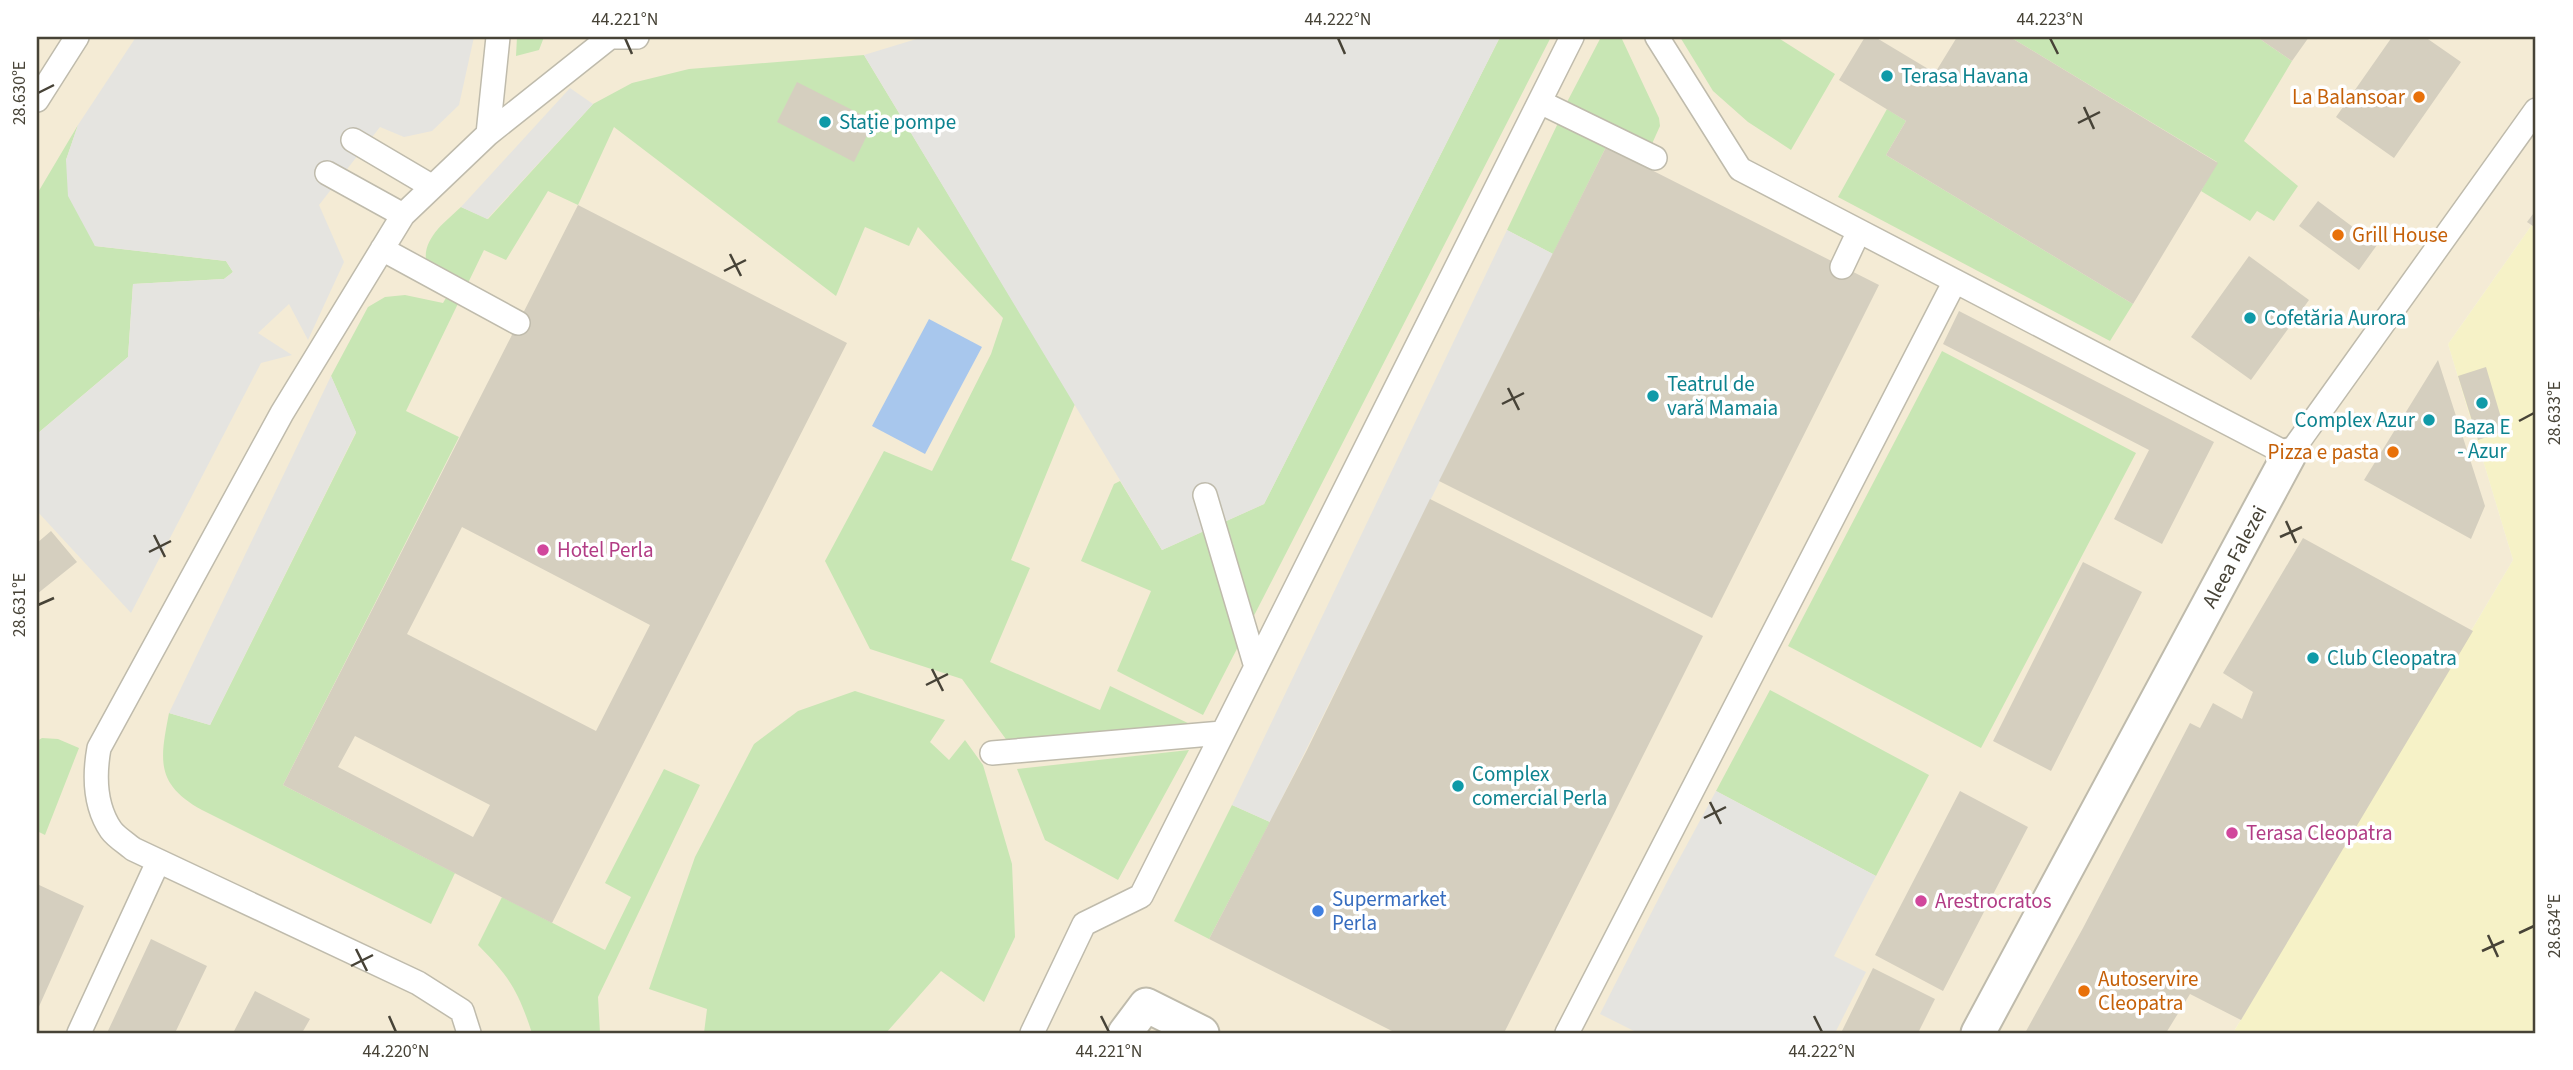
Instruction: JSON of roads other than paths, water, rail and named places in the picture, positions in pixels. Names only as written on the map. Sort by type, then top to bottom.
[{"type":"street","name":"Aleea Falezei","points":[[1978,1033],[2289,455]]},
{"type":"street","points":[[1125,1033],[1146,1005],[1202,1033]]},
{"type":"lane","points":[[37,100],[78,37]]},
{"type":"lane","points":[[488,134],[498,37]]},
{"type":"lane","points":[[469,1033],[462,1011],[418,983],[133,849],[112,831],[99,802],[95,774],[99,748],[282,413],[403,215],[488,134],[610,37],[636,37]]},
{"type":"lane","points":[[1032,1033],[1084,924],[1140,896],[1572,37]]},
{"type":"lane","points":[[1657,37],[1740,169],[2289,455]]},
{"type":"lane","points":[[1539,102],[1655,158]]},
{"type":"lane","name":"Aleea Falezei","points":[[2289,455],[2536,110]]},
{"type":"lane","points":[[353,140],[431,186]]},
{"type":"lane","points":[[327,173],[403,215]]},
{"type":"lane","points":[[1842,267],[1859,231]]},
{"type":"lane","points":[[382,249],[518,323]]},
{"type":"lane","points":[[1567,1033],[1955,281]]},
{"type":"lane","points":[[1205,495],[1256,667]]},
{"type":"lane","points":[[992,753],[1222,733]]},
{"type":"lane","points":[[79,1033],[158,862]]},
{"type":"water","points":[[929,319],[982,347],[925,454],[872,426]]},
{"type":"place","name":"Terasa Havana","points":[[1887,76]]},
{"type":"place","name":"La Balansoar","points":[[2419,97]]},
{"type":"place","name":"Stație pompe","points":[[825,122]]},
{"type":"place","name":"Grill House","points":[[2338,235]]},
{"type":"place","name":"Cofetăria Aurora","points":[[2250,318]]},
{"type":"place","name":"Teatrul de vară Mamaia","points":[[1653,396]]},
{"type":"place","name":"Baza E - Azur","points":[[2482,403]]},
{"type":"place","name":"Complex Azur","points":[[2429,420]]},
{"type":"place","name":"Pizza e pasta","points":[[2393,452]]},
{"type":"place","name":"Hotel Perla","points":[[543,550]]},
{"type":"place","name":"Club Cleopatra","points":[[2313,658]]},
{"type":"place","name":"Complex comercial Perla","points":[[1458,786]]},
{"type":"place","name":"Terasa Cleopatra","points":[[2232,833]]},
{"type":"place","name":"Arestrocratos","points":[[1921,901]]},
{"type":"place","name":"Supermarket Perla","points":[[1318,911]]},
{"type":"place","name":"Autoservire Cleopatra","points":[[2084,991]]}]
